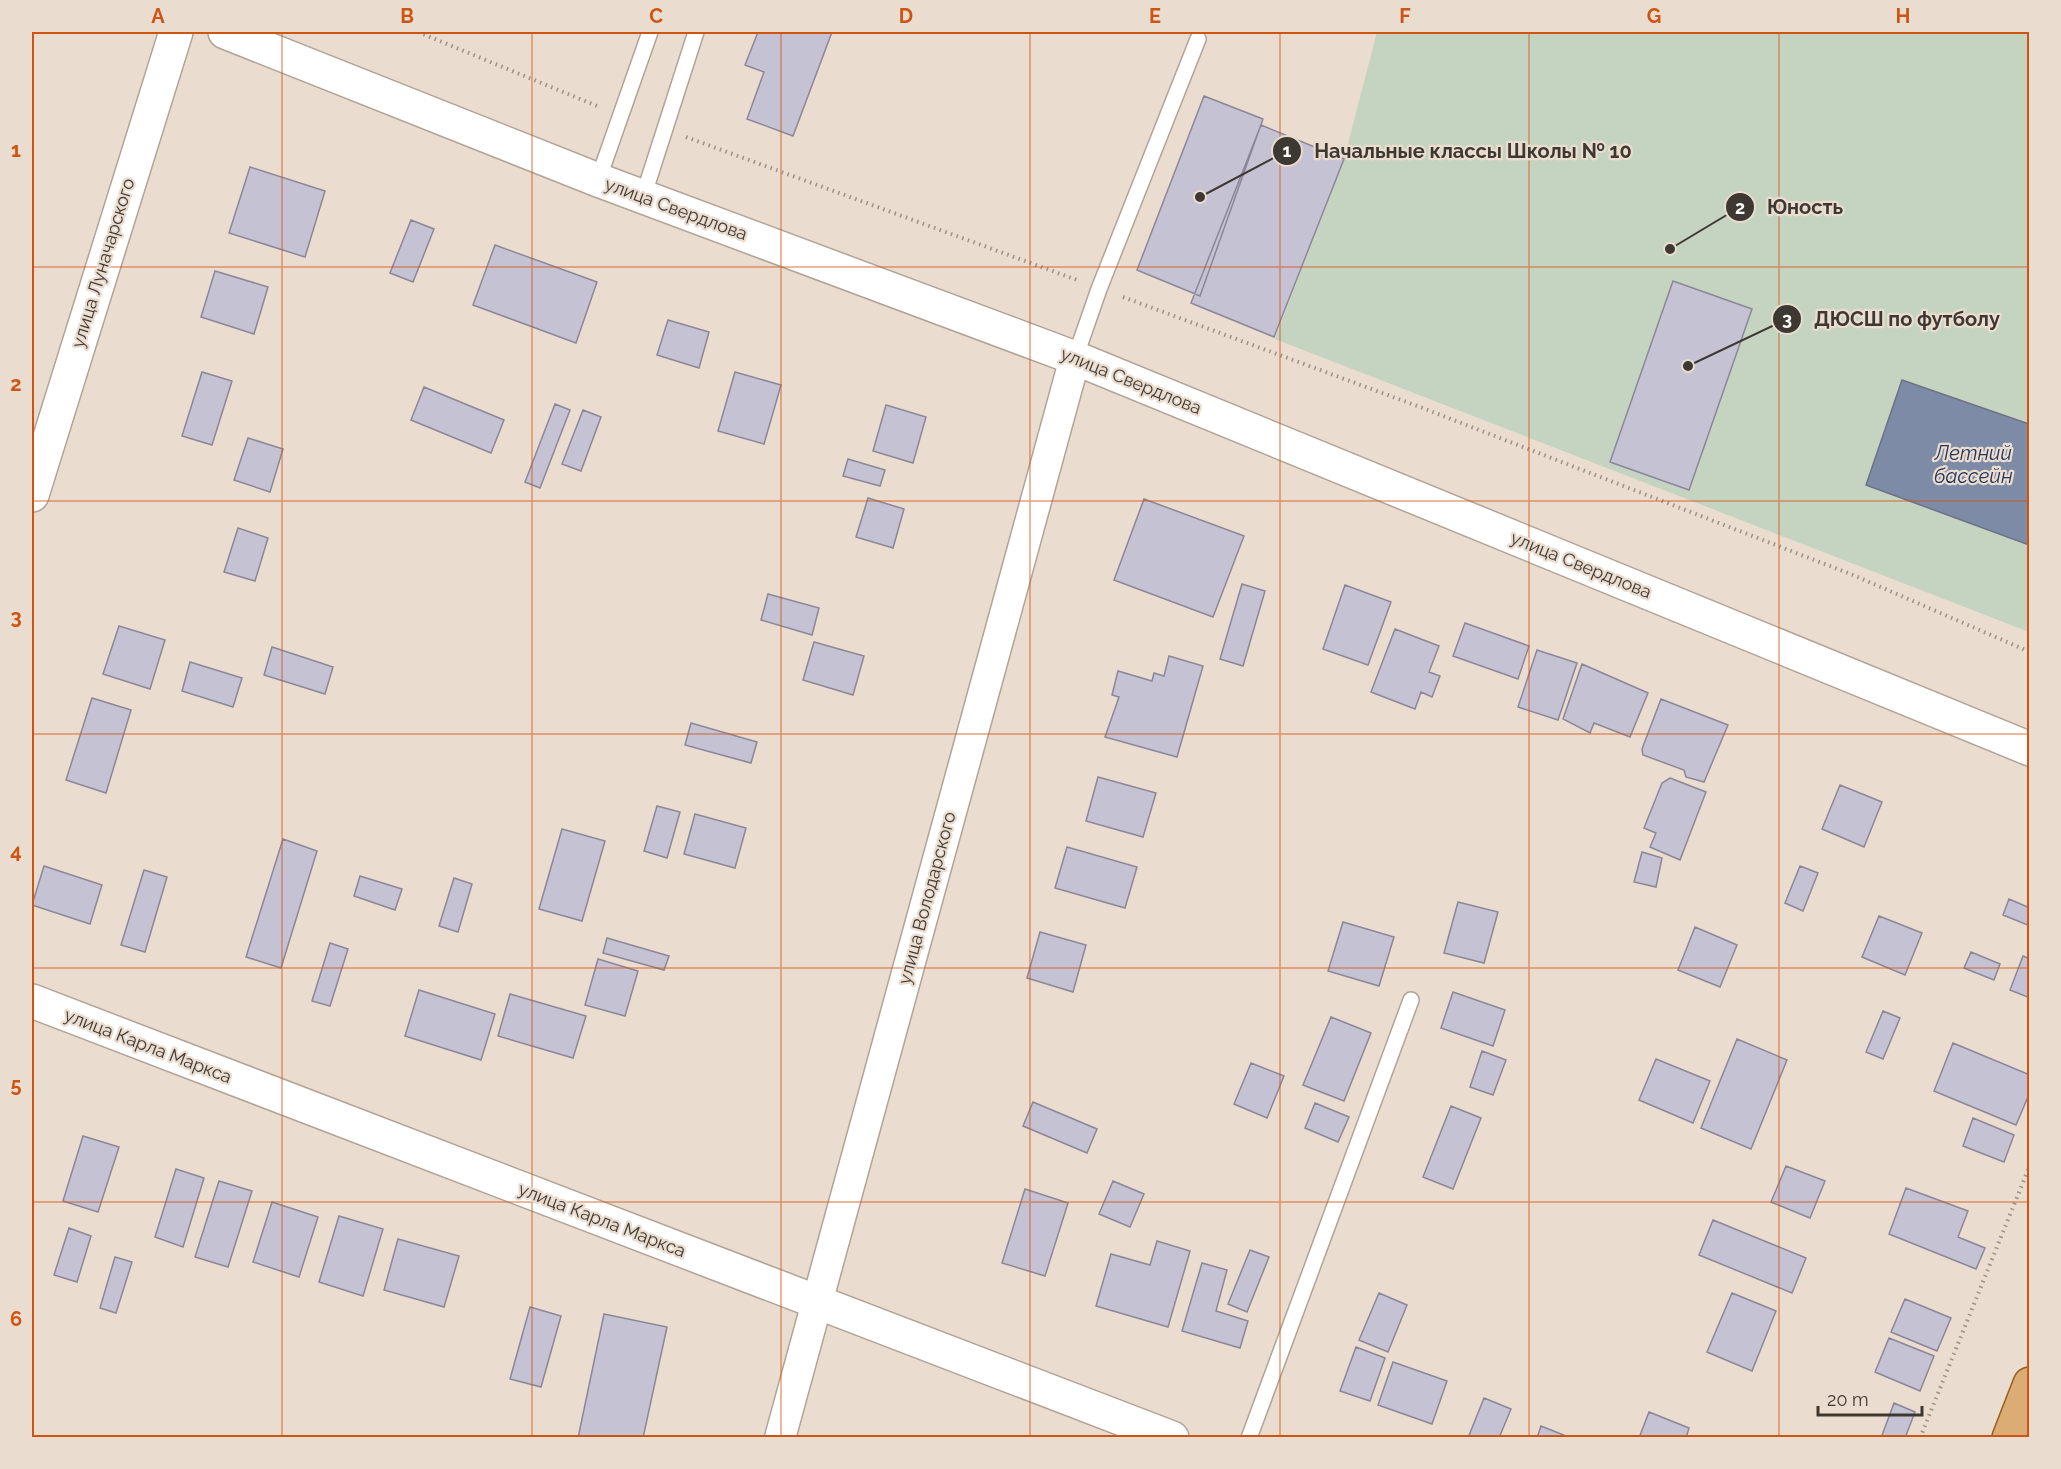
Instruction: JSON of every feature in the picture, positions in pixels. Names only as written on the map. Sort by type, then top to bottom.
[{"type":"main road","points":[[2009,1437],[2030,1384]]},
{"type":"street","name":"улица Луначарского","points":[[32,495],[176,32]]},
{"type":"street","name":"улица Свердлова","points":[[225,32],[598,180],[1076,358],[2030,749]]},
{"type":"street","name":"улица Володарского","points":[[780,1437],[1076,358]]},
{"type":"street","name":"улица Карла Маркса","points":[[32,1001],[1172,1437]]},
{"type":"lane","points":[[598,180],[650,32]]},
{"type":"lane","points":[[643,197],[696,32]]},
{"type":"lane","points":[[1076,358],[1099,289],[1198,39]]},
{"type":"lane","points":[[1249,1437],[1411,999]]},
{"type":"path","points":[[418,32],[620,115]]},
{"type":"path","points":[[664,129],[1431,411],[1808,558],[2030,651]]},
{"type":"path","points":[[1920,1437],[2030,1165]]},
{"type":"green space","points":[[1377,32],[2029,32],[2029,632],[1275,339],[1344,159]]},
{"type":"water","name":"Летний бассейн","points":[[1902,380],[2029,424],[2029,545],[1866,485]]},
{"type":"building","points":[[758,32],[832,32],[793,136],[747,119],[764,72],[745,65]]},
{"type":"building","points":[[1204,96],[1263,119],[1200,296],[1137,270]]},
{"type":"building","points":[[1261,125],[1344,159],[1274,337],[1191,303]]},
{"type":"building","points":[[250,167],[325,191],[305,257],[229,233]]},
{"type":"building","points":[[411,220],[434,229],[413,282],[390,273]]},
{"type":"building","points":[[495,245],[597,282],[576,343],[473,305]]},
{"type":"building","points":[[215,271],[268,287],[254,334],[201,317]]},
{"type":"building","points":[[1673,281],[1752,309],[1689,490],[1610,462]]},
{"type":"building","points":[[668,320],[709,332],[699,368],[657,355]]},
{"type":"building","points":[[202,372],[232,381],[212,445],[182,436]]},
{"type":"building","points":[[735,372],[781,385],[764,444],[718,431]]},
{"type":"building","points":[[424,387],[504,420],[491,453],[411,420]]},
{"type":"building","points":[[555,404],[570,410],[540,488],[525,482]]},
{"type":"building","points":[[886,405],[926,417],[913,463],[873,451]]},
{"type":"building","points":[[583,410],[601,417],[581,471],[562,464]]},
{"type":"building","points":[[248,438],[283,449],[270,492],[234,480]]},
{"type":"building","points":[[848,459],[885,470],[880,486],[843,476]]},
{"type":"building","points":[[868,498],[904,509],[893,548],[856,537]]},
{"type":"building","points":[[1144,499],[1244,536],[1213,617],[1114,580]]},
{"type":"building","points":[[238,528],[268,538],[255,581],[224,572]]},
{"type":"building","points":[[1242,584],[1265,591],[1243,666],[1220,659]]},
{"type":"building","points":[[1345,585],[1391,602],[1368,665],[1323,649]]},
{"type":"building","points":[[768,594],[819,608],[812,635],[761,620]]},
{"type":"building","points":[[1465,623],[1529,646],[1518,679],[1453,656]]},
{"type":"building","points":[[119,626],[165,640],[150,689],[103,674]]},
{"type":"building","points":[[1395,629],[1439,646],[1429,672],[1440,676],[1432,697],[1421,692],[1415,709],[1371,692]]},
{"type":"building","points":[[814,642],[864,656],[853,695],[803,680]]},
{"type":"building","points":[[272,647],[333,667],[325,694],[264,675]]},
{"type":"building","points":[[1537,650],[1577,663],[1558,720],[1518,707]]},
{"type":"building","points":[[1169,656],[1203,666],[1177,757],[1105,737],[1119,697],[1112,695],[1118,671],[1152,681],[1154,673],[1164,676]]},
{"type":"building","points":[[190,662],[242,678],[233,707],[182,691]]},
{"type":"building","points":[[1582,664],[1648,693],[1630,737],[1594,723],[1590,733],[1563,719]]},
{"type":"building","points":[[92,698],[131,710],[106,793],[66,780]]},
{"type":"building","points":[[1661,699],[1728,725],[1704,782],[1686,777],[1684,770],[1643,755],[1642,749]]},
{"type":"building","points":[[691,723],[757,742],[751,763],[685,745]]},
{"type":"building","points":[[1098,777],[1156,793],[1143,837],[1086,821]]},
{"type":"building","points":[[1670,778],[1706,792],[1680,860],[1650,847],[1656,833],[1644,828],[1662,783]]},
{"type":"building","points":[[1840,785],[1882,802],[1864,847],[1822,829]]},
{"type":"building","points":[[657,806],[680,812],[667,858],[644,851]]},
{"type":"building","points":[[695,814],[746,828],[735,868],[684,854]]},
{"type":"building","points":[[562,829],[605,841],[582,921],[539,909]]},
{"type":"building","points":[[283,839],[317,851],[281,968],[246,957]]},
{"type":"building","points":[[1067,847],[1137,867],[1125,908],[1055,888]]},
{"type":"building","points":[[1642,852],[1662,858],[1656,887],[1634,882]]},
{"type":"building","points":[[44,866],[102,885],[90,924],[32,905]]},
{"type":"building","points":[[1800,866],[1818,873],[1803,911],[1785,903]]},
{"type":"building","points":[[144,870],[167,877],[145,952],[121,945]]},
{"type":"building","points":[[360,876],[402,889],[395,910],[354,896]]},
{"type":"building","points":[[454,878],[472,884],[458,932],[439,926]]},
{"type":"building","points":[[2009,899],[2030,908],[2030,926],[2003,915]]},
{"type":"building","points":[[1458,902],[1498,912],[1484,963],[1444,953]]},
{"type":"building","points":[[1879,916],[1922,933],[1905,975],[1862,957]]},
{"type":"building","points":[[1343,922],[1394,937],[1379,986],[1328,971]]},
{"type":"building","points":[[1695,927],[1737,945],[1720,987],[1678,970]]},
{"type":"building","points":[[1040,932],[1086,945],[1073,992],[1027,978]]},
{"type":"building","points":[[607,938],[669,956],[664,970],[603,953]]},
{"type":"building","points":[[330,943],[348,949],[330,1006],[312,1001]]},
{"type":"building","points":[[1971,952],[2000,964],[1994,980],[1964,968]]},
{"type":"building","points":[[2023,956],[2030,959],[2030,998],[2010,990]]},
{"type":"building","points":[[598,959],[638,971],[625,1016],[585,1005]]},
{"type":"building","points":[[419,990],[495,1014],[481,1060],[405,1036]]},
{"type":"building","points":[[1453,992],[1505,1010],[1493,1046],[1441,1028]]},
{"type":"building","points":[[510,994],[586,1016],[573,1058],[498,1036]]},
{"type":"building","points":[[1883,1011],[1900,1018],[1883,1059],[1866,1052]]},
{"type":"building","points":[[1331,1017],[1371,1033],[1344,1101],[1303,1085]]},
{"type":"building","points":[[1737,1039],[1787,1060],[1751,1149],[1701,1128]]},
{"type":"building","points":[[1953,1043],[2030,1075],[2030,1092],[2016,1125],[1934,1091]]},
{"type":"building","points":[[1482,1051],[1506,1060],[1493,1095],[1470,1087]]},
{"type":"building","points":[[1656,1059],[1710,1081],[1693,1123],[1639,1100]]},
{"type":"building","points":[[1251,1063],[1284,1076],[1267,1118],[1234,1104]]},
{"type":"building","points":[[1033,1102],[1097,1129],[1087,1153],[1023,1126]]},
{"type":"building","points":[[1315,1103],[1349,1117],[1338,1142],[1305,1128]]},
{"type":"building","points":[[1451,1106],[1481,1118],[1453,1189],[1423,1177]]},
{"type":"building","points":[[1973,1118],[2014,1135],[2004,1162],[1963,1146]]},
{"type":"building","points":[[83,1136],[119,1147],[98,1212],[63,1201]]},
{"type":"building","points":[[1786,1166],[1825,1181],[1810,1218],[1771,1202]]},
{"type":"building","points":[[176,1169],[204,1178],[183,1247],[155,1237]]},
{"type":"building","points":[[219,1181],[252,1191],[228,1267],[195,1257]]},
{"type":"building","points":[[1113,1181],[1144,1194],[1130,1227],[1099,1214]]},
{"type":"building","points":[[1906,1188],[1968,1211],[1958,1237],[1985,1248],[1976,1269],[1889,1234]]},
{"type":"building","points":[[1025,1189],[1068,1203],[1045,1276],[1002,1263]]},
{"type":"building","points":[[272,1202],[318,1217],[299,1277],[253,1262]]},
{"type":"building","points":[[339,1216],[383,1229],[363,1296],[319,1282]]},
{"type":"building","points":[[1713,1220],[1806,1258],[1792,1293],[1699,1255]]},
{"type":"building","points":[[69,1228],[91,1236],[77,1282],[54,1275]]},
{"type":"building","points":[[398,1239],[459,1256],[444,1307],[384,1290]]},
{"type":"building","points":[[1157,1241],[1190,1251],[1168,1327],[1096,1306],[1111,1254],[1150,1265]]},
{"type":"building","points":[[1250,1250],[1269,1257],[1247,1312],[1228,1304]]},
{"type":"building","points":[[115,1257],[132,1262],[116,1313],[100,1308]]},
{"type":"building","points":[[1202,1263],[1227,1270],[1216,1311],[1248,1321],[1240,1348],[1182,1331]]},
{"type":"building","points":[[1379,1293],[1407,1305],[1388,1352],[1359,1340]]},
{"type":"building","points":[[1732,1293],[1776,1311],[1752,1371],[1707,1352]]},
{"type":"building","points":[[1905,1299],[1951,1318],[1937,1351],[1891,1332]]},
{"type":"building","points":[[530,1307],[561,1316],[541,1387],[510,1379]]},
{"type":"building","points":[[604,1314],[667,1327],[643,1438],[578,1438]]},
{"type":"building","points":[[1889,1338],[1934,1356],[1920,1391],[1875,1372]]},
{"type":"building","points":[[1356,1347],[1385,1358],[1370,1401],[1340,1391]]},
{"type":"building","points":[[1393,1362],[1447,1381],[1432,1424],[1378,1405]]},
{"type":"building","points":[[1484,1398],[1511,1409],[1499,1438],[1468,1438]]},
{"type":"building","points":[[1894,1403],[1915,1412],[1905,1438],[1881,1438]]},
{"type":"building","points":[[1649,1412],[1689,1428],[1686,1438],[1639,1438]]},
{"type":"building","points":[[1541,1426],[1571,1438],[1537,1438]]},
{"type":"place","name":"Начальные классы Школы № 10","points":[[1200,197]]},
{"type":"place","name":"Юность","points":[[1670,249]]},
{"type":"place","name":"ДЮСШ по футболу","points":[[1688,366]]}]
